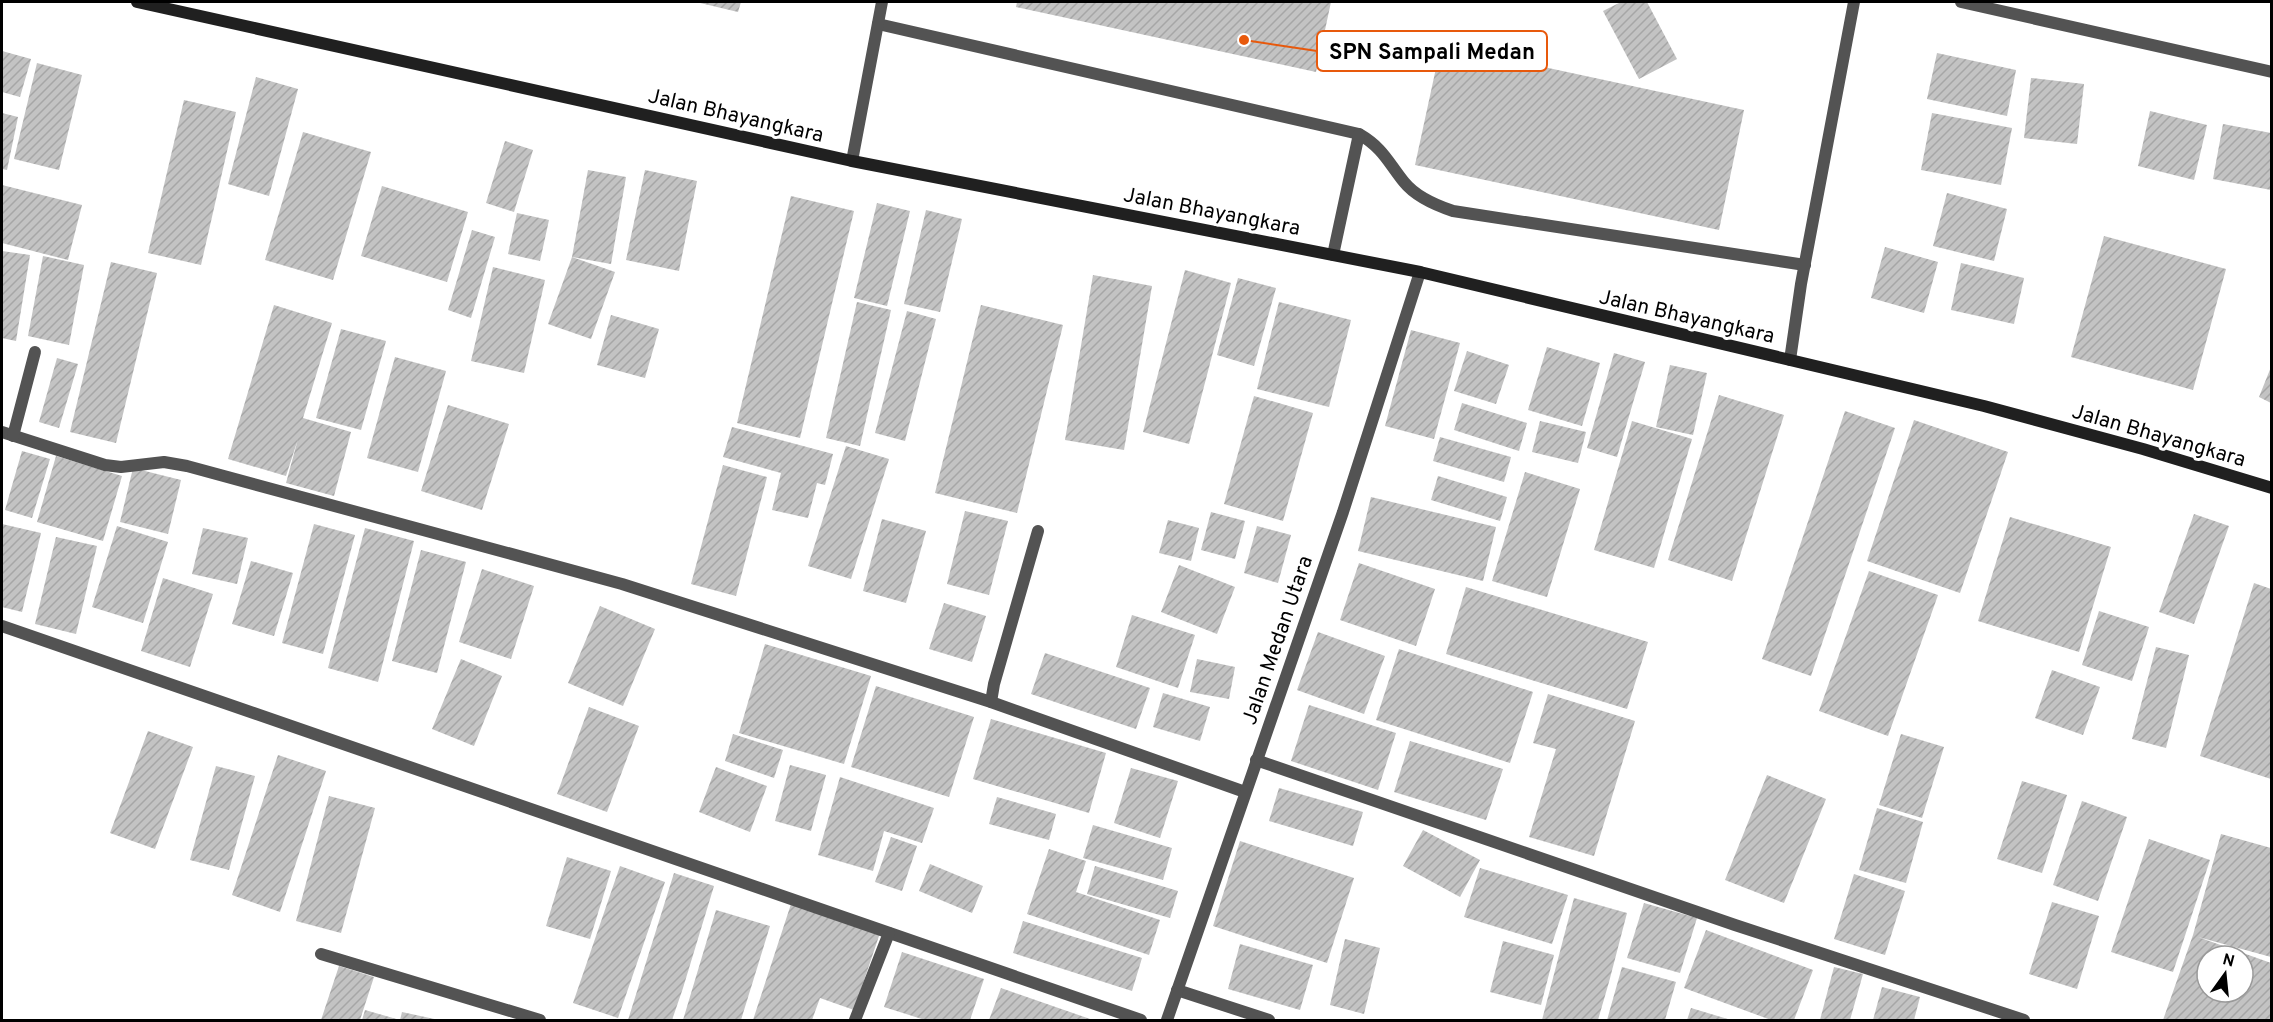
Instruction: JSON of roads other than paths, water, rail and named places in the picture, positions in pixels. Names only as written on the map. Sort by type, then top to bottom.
[{"type":"main road","name":"Jalan Bhayangkara","points":[[137,2],[852,161],[1420,272],[1984,406],[2143,449],[2271,488]]},
{"type":"street","points":[[852,161],[882,2]]},
{"type":"street","points":[[1790,360],[1805,265],[1854,2]]},
{"type":"street","points":[[1961,2],[2271,72]]},
{"type":"street","points":[[878,24],[1359,134],[1373,142],[1382,151],[1405,183],[1416,193],[1453,211],[1805,265]]},
{"type":"street","points":[[1333,255],[1359,134]]},
{"type":"street","name":"Jalan Medan Utara","points":[[1167,1020],[1342,512],[1420,272]]},
{"type":"street","points":[[35,352],[7,434],[105,465],[121,467],[164,462],[187,466],[622,584],[991,702],[1245,792]]},
{"type":"street","points":[[991,702],[994,684],[1038,531]]},
{"type":"street","points":[[2,626],[1141,1020]]},
{"type":"street","points":[[1256,760],[1713,917],[2024,1020]]},
{"type":"street","points":[[855,1020],[889,933]]},
{"type":"street","points":[[321,954],[540,1020]]},
{"type":"street","points":[[1177,990],[1269,1020]]},
{"type":"place","name":"SPN Sampali Medan","points":[[1244,40]]}]
